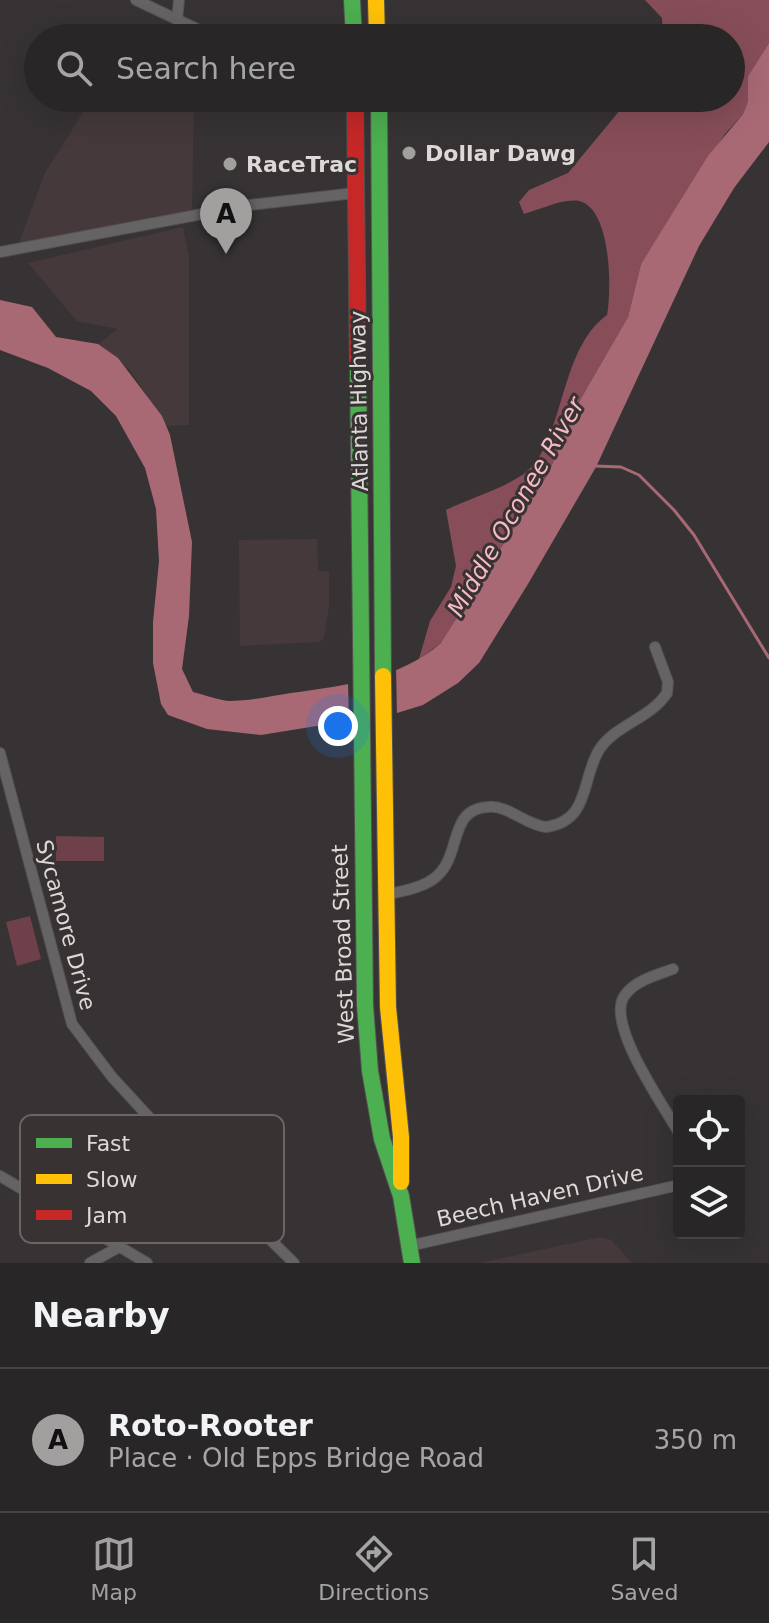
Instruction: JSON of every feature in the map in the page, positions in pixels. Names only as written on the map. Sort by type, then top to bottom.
[{"type":"main road","points":[[352,0],[353,24]]},
{"type":"main road","points":[[376,0],[377,24]]},
{"type":"main road","name":"Atlanta Highway","points":[[355,112],[360,687]]},
{"type":"main road","name":"Atlanta Highway","points":[[379,112],[385,704]]},
{"type":"main road","name":"West Broad Street","points":[[360,687],[365,984],[373,1085],[382,1139],[401,1196],[411,1255]]},
{"type":"main road","name":"West Broad Street","points":[[385,704],[385,895],[388,982],[401,1137],[401,1196]]},
{"type":"main road","points":[[365,984],[388,982]]},
{"type":"street","points":[[136,0],[186,24]]},
{"type":"street","points":[[177,20],[179,0]]},
{"type":"street","points":[[0,252],[250,205],[355,193]]},
{"type":"street","points":[[385,895],[419,886],[438,875],[452,853],[461,820],[473,810],[497,807],[546,827],[573,816],[581,805],[590,770],[603,745],[667,693],[668,682],[655,647]]},
{"type":"street","name":"Sycamore Drive","points":[[0,753],[72,1024],[112,1077],[147,1115]]},
{"type":"street","points":[[673,969],[632,988],[619,1011],[626,1039],[673,1122]]},
{"type":"street","points":[[0,1176],[20,1188]]},
{"type":"street","name":"Beech Haven Drive","points":[[411,1255],[673,1187]]},
{"type":"street","points":[[112,1243],[147,1263]]},
{"type":"street","name":"Sycamore Drive","points":[[274,1243],[294,1263]]},
{"type":"street","points":[[90,1263],[119,1247]]},
{"type":"shaded area","points":[[645,0],[769,0],[769,43],[748,76],[745,109],[745,24],[662,24],[662,18]]},
{"type":"shaded area","points":[[769,43],[769,142],[734,188],[699,246],[596,467],[479,663],[458,683],[423,705],[397,713],[261,735],[207,729],[168,715],[161,704],[153,663],[153,622],[159,561],[156,509],[145,468],[116,416],[91,391],[48,368],[0,350],[0,300],[32,307],[56,337],[98,344],[118,358],[162,416],[170,435],[192,542],[189,616],[182,669],[193,692],[229,701],[245,700],[370,679],[407,665],[441,643],[548,474],[580,400],[628,317],[641,264],[708,156],[745,112],[748,76]]},
{"type":"shaded area","points":[[83,112],[194,112],[192,208],[186,214],[19,243],[45,173]]},
{"type":"shaded area","points":[[618,112],[744,112],[725,134],[641,264],[628,317],[580,400],[548,474],[455,625],[441,643],[419,659],[430,621],[451,587],[456,566],[446,510],[516,479],[538,459],[556,419],[579,350],[591,331],[607,315],[607,251],[598,218],[590,207],[579,201],[566,201],[524,214],[519,202],[529,190],[568,173]]},
{"type":"shaded area","points":[[183,227],[189,258],[189,425],[166,426],[130,370],[98,344],[118,329],[77,321],[28,263]]},
{"type":"shaded area","points":[[317,539],[318,571],[329,571],[329,606],[324,638],[319,642],[240,646],[239,540]]},
{"type":"shaded area","points":[[56,836],[104,837],[104,861],[56,861]]},
{"type":"shaded area","points":[[30,916],[41,959],[17,966],[6,922]]},
{"type":"shaded area","points":[[600,1237],[611,1240],[632,1263],[480,1263]]},
{"type":"pier","points":[[396,666],[397,717],[349,725],[348,681]]},
{"type":"waterway","points":[[595,466],[621,467],[639,475],[674,510],[694,535],[769,658]]},
{"type":"traffic: fast","points":[[352,0],[353,24]]},
{"type":"traffic: fast","points":[[379,112],[383,676]]},
{"type":"traffic: fast","points":[[358,366],[365,1005],[370,1071],[382,1139],[401,1196],[412,1263]]},
{"type":"traffic: slow","points":[[376,0],[377,24]]},
{"type":"traffic: slow","points":[[383,676],[388,1007],[401,1137],[401,1182]]},
{"type":"traffic: jam","points":[[355,112],[358,366]]},
{"type":"place","name":"Dollar Dawg","points":[[409,153]]},
{"type":"place","name":"RaceTrac","points":[[230,164]]},
{"type":"place","name":"Roto-Rooter","points":[[226,254]]},
{"type":"water label","name":"Middle Oconee River","points":[[516,507]]}]
